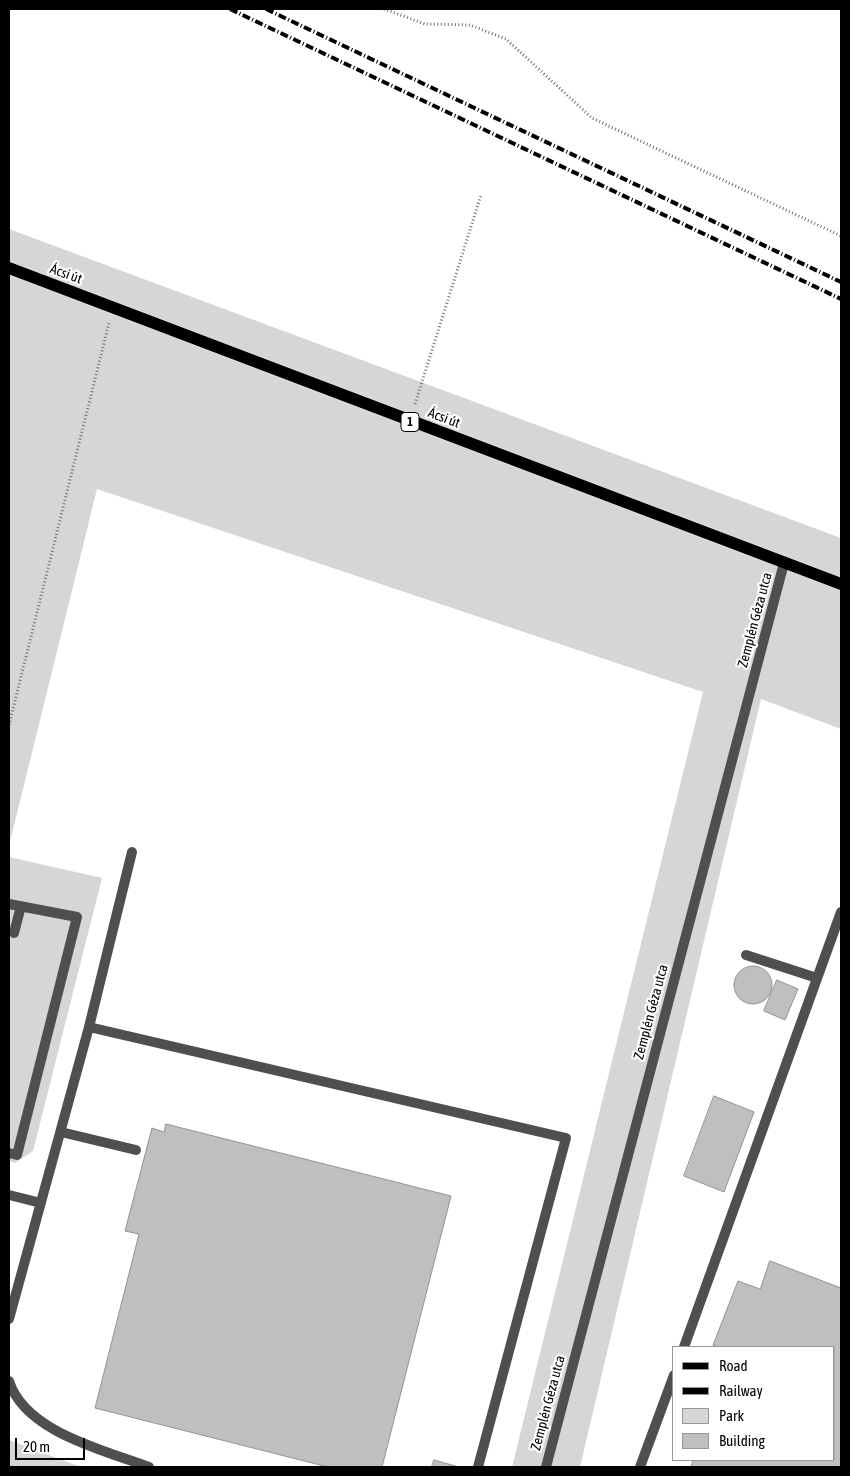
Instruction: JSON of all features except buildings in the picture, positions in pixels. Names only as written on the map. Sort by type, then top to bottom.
[{"type":"main road","name":"Ácsi út","points":[[9,268],[410,422],[841,584]]},
{"type":"street","name":"Zemplén Géza utca","points":[[546,1467],[784,563]]},
{"type":"street","points":[[9,1319],[90,1027],[132,852]]},
{"type":"street","points":[[9,904],[77,917],[17,1155],[9,1153]]},
{"type":"street","points":[[14,933],[20,906]]},
{"type":"street","points":[[684,1346],[841,912]]},
{"type":"street","points":[[746,955],[817,978]]},
{"type":"street","points":[[90,1027],[566,1138],[478,1467]]},
{"type":"street","points":[[60,1132],[136,1150]]},
{"type":"street","points":[[9,1195],[41,1203]]},
{"type":"street","points":[[640,1467],[672,1379]]},
{"type":"street","points":[[9,1381],[12,1390],[28,1413],[59,1432],[149,1467]]},
{"type":"path","points":[[384,9],[425,24],[470,25],[506,39],[592,118],[841,236]]},
{"type":"path","points":[[410,422],[481,195]]},
{"type":"path","points":[[9,725],[113,307]]},
{"type":"green space","points":[[9,229],[841,538],[841,729],[761,699],[580,1467],[512,1467],[703,692],[97,489],[9,846]]},
{"type":"green space","points":[[9,857],[102,878],[33,1151],[15,1163],[9,1161]]},
{"type":"green space","points":[[9,1440],[81,1467],[9,1467]]},
{"type":"railway","points":[[230,9],[841,299]]},
{"type":"railway","points":[[266,9],[841,282]]}]
